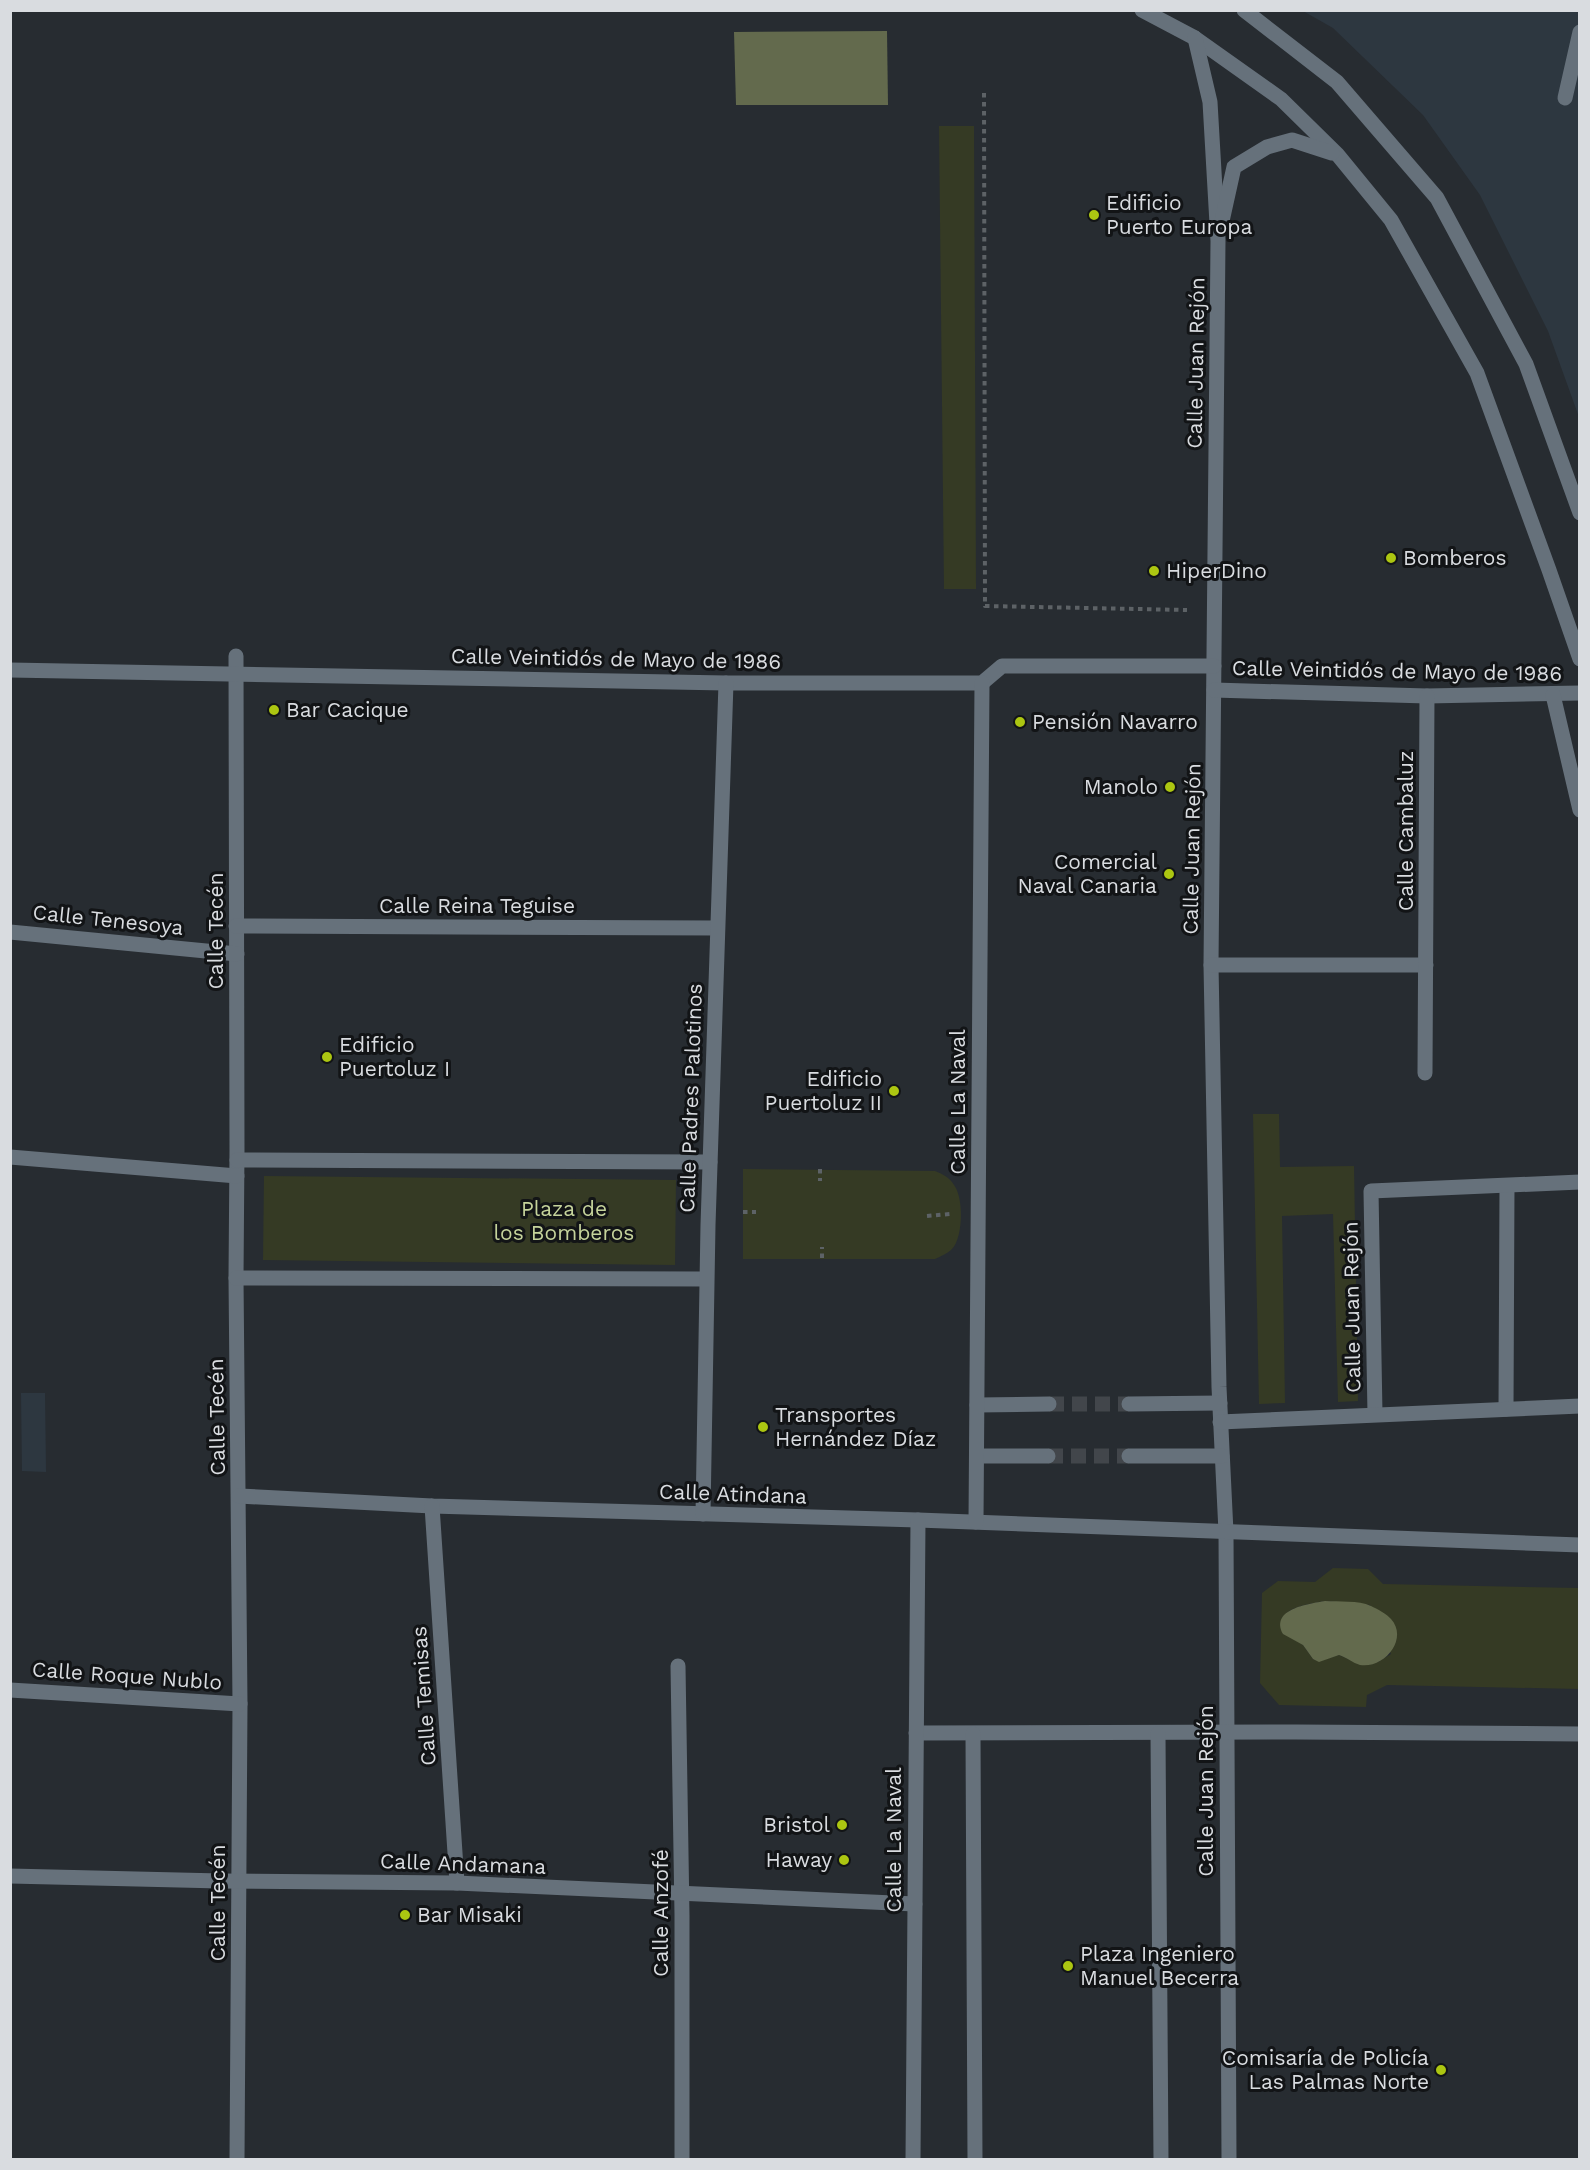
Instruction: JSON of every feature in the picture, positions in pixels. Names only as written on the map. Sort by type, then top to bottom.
[{"type":"street","points":[[1142,10],[1195,38],[1281,99],[1337,154],[1391,220],[1477,373],[1580,659]]},
{"type":"street","points":[[1244,10],[1337,82],[1437,198],[1526,364],[1580,513]]},
{"type":"street","points":[[1565,98],[1580,32]]},
{"type":"street","name":"Calle Juan Rejón","points":[[1195,38],[1210,102],[1218,241],[1211,965],[1220,1422],[1226,1532],[1229,2160]]},
{"type":"street","name":"Calle Juan Rejón","points":[[1218,241],[1234,168],[1268,147],[1292,140],[1337,154]]},
{"type":"street","name":"Calle Tecén","points":[[236,656],[236,1278],[240,1704],[237,2160]]},
{"type":"street","name":"Calle Veintidós de Mayo de 1986","points":[[10,670],[726,683],[982,683],[1002,666],[1214,666]]},
{"type":"street","name":"Calle Padres Palotinos","points":[[703,1514],[706,1279],[726,683]]},
{"type":"street","name":"Calle La Naval","points":[[976,1522],[982,683]]},
{"type":"street","name":"Calle Veintidós de Mayo de 1986","points":[[1214,690],[1427,696],[1580,693]]},
{"type":"street","points":[[1553,695],[1580,810]]},
{"type":"street","name":"Calle Cambaluz","points":[[1425,1073],[1427,696]]},
{"type":"street","name":"Calle Reina Teguise","points":[[236,926],[717,928]]},
{"type":"street","name":"Calle Tenesoya","points":[[10,932],[237,954]]},
{"type":"street","points":[[1211,965],[1426,965]]},
{"type":"street","points":[[10,1157],[237,1168],[710,1162]]},
{"type":"street","name":"Calle Juan Rejón","points":[[1375,1414],[1371,1191],[1580,1182]]},
{"type":"street","points":[[1506,1409],[1507,1186]]},
{"type":"street","points":[[236,1278],[706,1279]]},
{"type":"street","points":[[1129,1404],[1220,1403]]},
{"type":"street","points":[[977,1405],[1049,1404]]},
{"type":"street","name":"Calle Juan Rejón","points":[[1220,1422],[1580,1406]]},
{"type":"street","points":[[977,1456],[1048,1456]]},
{"type":"street","points":[[1129,1456],[1222,1456]]},
{"type":"street","name":"Calle Atindana","points":[[239,1496],[432,1506],[918,1520],[1580,1545]]},
{"type":"street","name":"Calle Temisas","points":[[432,1506],[457,1883]]},
{"type":"street","name":"Calle La Naval","points":[[913,2160],[918,1520]]},
{"type":"street","name":"Calle Anzofé","points":[[678,1666],[682,1893],[682,2160]]},
{"type":"street","name":"Calle Roque Nublo","points":[[10,1690],[240,1704]]},
{"type":"street","points":[[916,1733],[1580,1734]]},
{"type":"street","points":[[973,1734],[975,2160]]},
{"type":"street","points":[[1158,1734],[1161,2160]]},
{"type":"street","name":"Calle Andamana","points":[[10,1876],[457,1883],[915,1904]]},
{"type":"path","points":[[984,93],[985,606],[1214,610]]},
{"type":"path","points":[[820,1169],[820,1181]]},
{"type":"path","points":[[743,1212],[756,1212]]},
{"type":"path","points":[[927,1216],[960,1213]]},
{"type":"path","points":[[822,1247],[822,1258]]},
{"type":"shaded area","points":[[1303,11],[1579,11],[1579,417],[1548,331],[1480,195],[1423,115],[1333,28]]},
{"type":"shaded area","points":[[887,31],[888,105],[736,105],[734,32]]},
{"type":"shaded area","points":[[21,1393],[45,1393],[46,1472],[22,1471]]},
{"type":"shaded area","points":[[1325,1601],[1366,1604],[1387,1615],[1396,1627],[1397,1635],[1391,1651],[1378,1662],[1369,1665],[1360,1665],[1339,1655],[1319,1662],[1313,1659],[1303,1645],[1283,1634],[1280,1626],[1286,1613],[1293,1609]]},
{"type":"green space","points":[[939,126],[974,126],[976,589],[944,589]]},
{"type":"green space","points":[[1253,1114],[1279,1114],[1280,1167],[1354,1166],[1358,1401],[1338,1402],[1333,1214],[1282,1216],[1285,1403],[1259,1404]]},
{"type":"green space","points":[[743,1169],[935,1171],[948,1178],[957,1191],[961,1218],[956,1244],[946,1254],[935,1259],[743,1259]]},
{"type":"green space","name":"Plaza de los Bomberos","points":[[264,1176],[676,1180],[675,1265],[263,1260]]},
{"type":"green space","points":[[1333,1568],[1368,1569],[1383,1584],[1579,1588],[1579,1689],[1387,1685],[1367,1695],[1366,1707],[1279,1705],[1260,1683],[1262,1593],[1278,1581],[1315,1582]],"holes":[[[1325,1601],[1370,1605],[1391,1654],[1378,1662],[1362,1665],[1339,1655],[1319,1661],[1313,1659],[1303,1645],[1281,1623],[1283,1617],[1292,1609],[1312,1603]]]},
{"type":"tunnel","points":[[1049,1404],[1129,1404]]},
{"type":"tunnel","points":[[1048,1456],[1129,1456]]},
{"type":"place","name":"Edificio Puerto Europa","points":[[1094,215]]},
{"type":"place","name":"Bomberos","points":[[1391,558]]},
{"type":"place","name":"HiperDino","points":[[1154,571]]},
{"type":"place","name":"Bar Cacique","points":[[274,710]]},
{"type":"place","name":"Pensión Navarro","points":[[1020,722]]},
{"type":"place","name":"Manolo","points":[[1170,787]]},
{"type":"place","name":"Comercial Naval Canaria","points":[[1169,874]]},
{"type":"place","name":"Edificio Puertoluz I","points":[[327,1057]]},
{"type":"place","name":"Edificio Puertoluz II","points":[[894,1091]]},
{"type":"place","name":"Transportes Hernández Díaz","points":[[763,1427]]},
{"type":"place","name":"Bristol","points":[[842,1825]]},
{"type":"place","name":"Haway","points":[[844,1860]]},
{"type":"place","name":"Bar Misaki","points":[[405,1915]]},
{"type":"place","name":"Plaza Ingeniero Manuel Becerra","points":[[1068,1966]]},
{"type":"place","name":"Comisaría de Policía Las Palmas Norte","points":[[1441,2070]]}]
